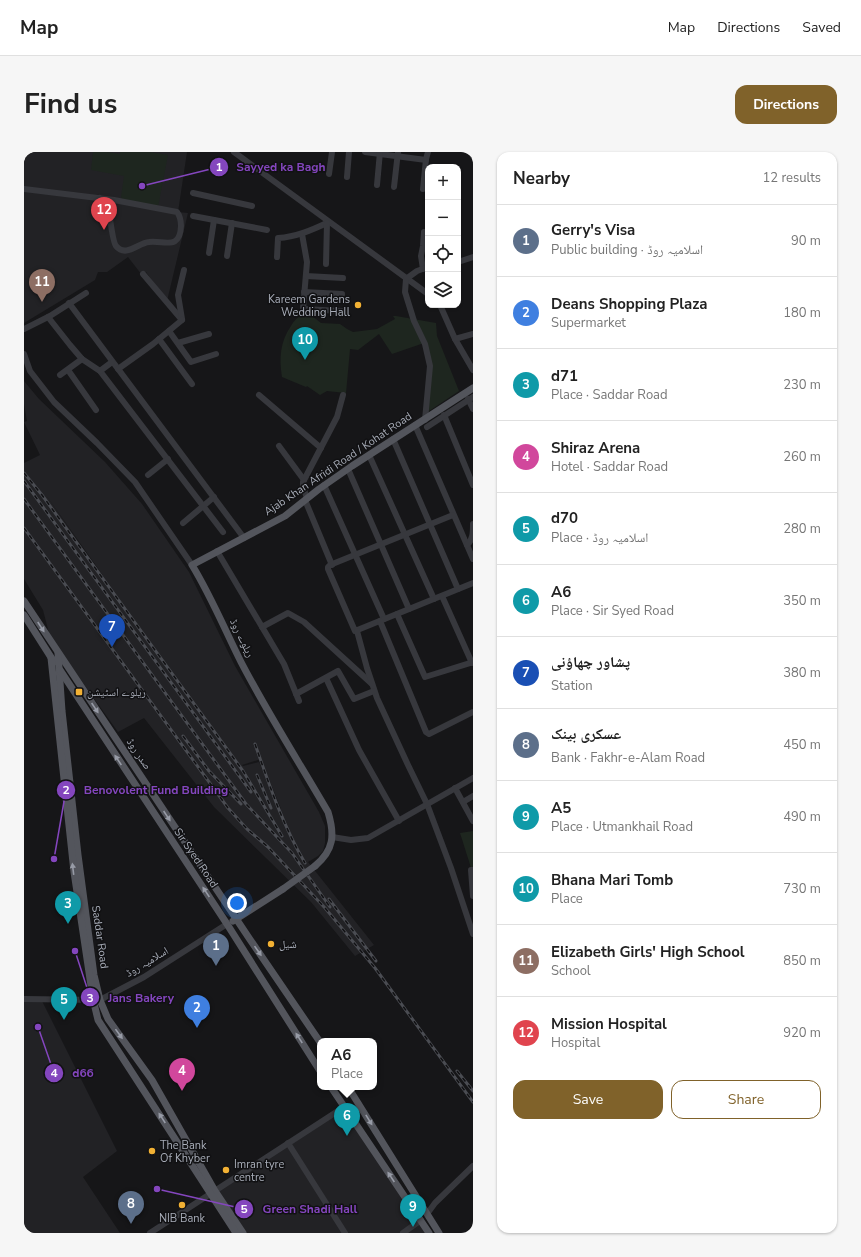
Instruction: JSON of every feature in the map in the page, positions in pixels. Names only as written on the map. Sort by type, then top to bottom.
[{"type":"main road","name":"Ajab Khan Afridi Road / Kohat Road","points":[[192,565],[285,516],[324,485],[415,425],[426,423],[473,388]]},
{"type":"main road","name":"ریلوے روڈ","points":[[192,565],[273,720],[328,812],[332,826],[330,848],[323,860],[283,889],[227,924]]},
{"type":"main road","name":"صدر روڈ","points":[[24,601],[317,1038]]},
{"type":"main road","points":[[24,615],[51,658]]},
{"type":"main road","name":"Saddar Road","points":[[58,653],[60,711],[74,872],[96,1000],[98,1020],[213,1192],[243,1233]]},
{"type":"main road","name":"Saddar Road","points":[[51,658],[60,711]]},
{"type":"main road","name":"Sir Syed Road","points":[[51,658],[227,924],[317,1066]]},
{"type":"main road","name":"Saddar Road","points":[[96,1000],[152,1080],[236,1233]]},
{"type":"main road","points":[[332,1090],[429,1233]]},
{"type":"main road","points":[[350,1090],[439,1233]]},
{"type":"main road","points":[[421,1220],[427,1214]]},
{"type":"street","points":[[234,152],[328,223],[425,292]]},
{"type":"street","points":[[329,174],[332,152]]},
{"type":"street","points":[[347,177],[349,152]]},
{"type":"street","points":[[365,152],[397,154],[426,160]]},
{"type":"street","points":[[423,189],[428,152]]},
{"type":"street","points":[[471,152],[473,156]]},
{"type":"street","points":[[377,185],[380,153]]},
{"type":"street","points":[[394,187],[397,154]]},
{"type":"street","points":[[24,189],[100,198],[177,212],[181,224],[178,237],[173,242],[169,243],[149,242],[129,250],[119,249],[115,244],[107,204],[100,198]]},
{"type":"street","points":[[193,193],[252,206]]},
{"type":"street","points":[[193,216],[267,230]]},
{"type":"street","points":[[209,253],[214,220]]},
{"type":"street","points":[[277,258],[278,238],[302,234],[328,223]]},
{"type":"street","points":[[326,264],[328,223]]},
{"type":"street","points":[[227,256],[232,224]]},
{"type":"street","points":[[424,232],[421,256],[425,266]]},
{"type":"street","points":[[302,234],[307,262],[303,309],[341,311]]},
{"type":"street","points":[[461,261],[473,257]]},
{"type":"street","points":[[425,268],[417,271],[406,279],[405,292],[414,321],[425,344],[430,366],[426,423],[444,415],[471,398],[473,409]]},
{"type":"street","points":[[182,320],[178,295],[184,270]]},
{"type":"street","points":[[144,274],[182,320]]},
{"type":"street","points":[[306,276],[343,278]]},
{"type":"street","points":[[304,292],[342,294]]},
{"type":"street","points":[[24,329],[48,317],[86,293]]},
{"type":"street","points":[[69,304],[244,538]]},
{"type":"street","points":[[441,308],[473,370]]},
{"type":"street","points":[[48,317],[82,359],[100,371],[223,532]]},
{"type":"street","points":[[118,369],[182,320]]},
{"type":"street","points":[[169,330],[191,362],[216,354]]},
{"type":"street","points":[[178,343],[209,334]]},
{"type":"street","points":[[456,339],[473,334]]},
{"type":"street","points":[[159,339],[192,384]]},
{"type":"street","name":"ریلوے روڈ","points":[[24,354],[30,371],[54,402],[135,482],[192,565]]},
{"type":"street","points":[[60,375],[82,359]]},
{"type":"street","points":[[100,371],[112,362]]},
{"type":"street","points":[[68,370],[96,410]]},
{"type":"street","points":[[259,395],[321,448]]},
{"type":"street","points":[[332,565],[306,499],[303,487],[304,480],[337,417],[343,395]]},
{"type":"street","points":[[444,415],[473,485]]},
{"type":"street","points":[[415,425],[473,559]]},
{"type":"street","points":[[393,439],[458,589]]},
{"type":"street","points":[[279,446],[304,480]]},
{"type":"street","points":[[369,455],[434,599]]},
{"type":"street","points":[[148,475],[168,459]]},
{"type":"street","points":[[348,469],[409,609]]},
{"type":"street","points":[[324,485],[382,620],[426,732],[429,734],[473,712]]},
{"type":"street","points":[[183,523],[214,497]]},
{"type":"street","points":[[453,514],[332,565],[328,567],[328,569],[353,629],[357,631],[373,688],[427,804],[471,921],[473,934]]},
{"type":"street","points":[[467,545],[472,538],[473,524]]},
{"type":"street","points":[[217,552],[284,664],[297,698],[338,671],[354,699],[373,688]]},
{"type":"street","points":[[357,631],[473,583]]},
{"type":"street","points":[[397,614],[425,677],[472,663],[442,596]]},
{"type":"street","points":[[262,627],[288,612],[304,622],[373,688]]},
{"type":"street","points":[[326,678],[359,750],[399,821]]},
{"type":"street","points":[[332,838],[352,840],[368,838],[473,778]]},
{"type":"street","points":[[455,788],[473,821]]},
{"type":"street","points":[[462,802],[473,796]]},
{"type":"street","points":[[473,870],[471,870],[473,896]]},
{"type":"street","name":"اسلامیہ روڈ","points":[[24,999],[96,1000],[144,977],[227,924]]},
{"type":"street","points":[[150,1233],[344,1107]]},
{"type":"street","points":[[288,1143],[345,1233]]},
{"type":"street","points":[[427,1214],[435,1203],[473,1166]]},
{"type":"street","points":[[403,1233],[421,1220]]},
{"type":"shaded area","points":[[24,152],[187,152],[178,212],[188,213],[167,301],[146,272],[142,275],[128,257],[107,272],[98,272],[95,280],[24,323]]},
{"type":"shaded area","points":[[93,152],[120,154],[120,152],[150,152],[168,155],[158,207],[124,201],[121,197],[124,176],[91,170]]},
{"type":"shaded area","points":[[302,316],[312,316],[321,323],[340,324],[353,332],[377,329],[395,319],[393,316],[436,323],[437,336],[459,391],[423,415],[430,366],[424,343],[392,354],[379,334],[358,350],[350,349],[346,393],[327,391],[320,395],[307,386],[306,387],[282,377],[281,350],[287,332],[293,323]]},
{"type":"shaded area","points":[[24,381],[39,399],[105,462],[142,504],[189,572],[235,666],[319,812],[325,826],[325,843],[323,851],[308,862],[374,945],[355,956],[311,902],[214,807],[144,718],[118,732],[50,637],[43,610],[24,579],[24,463],[40,455],[24,422],[27,421],[24,404]],"holes":[[[46,495],[104,577],[91,560]],[[261,759],[281,809],[281,810],[259,762],[242,765]]]},
{"type":"shaded area","points":[[473,831],[473,874],[460,833]]},
{"type":"shaded area","points":[[24,999],[41,999],[117,1151],[83,1177],[120,1233],[24,1233]]},
{"type":"shaded area","points":[[344,1107],[429,1233],[243,1233],[215,1191]]},
{"type":"railway","points":[[24,473],[42,495],[243,771],[282,836]]},
{"type":"railway","points":[[24,481],[251,792]]},
{"type":"railway","points":[[24,499],[246,804],[292,853],[330,907]]},
{"type":"railway","points":[[24,528],[228,808],[247,829],[268,847],[325,908],[375,968],[473,1102]]},
{"type":"railway","points":[[183,736],[209,771],[241,804]]},
{"type":"railway","points":[[255,744],[283,820],[305,863]]},
{"type":"railway","points":[[257,775],[271,808]]},
{"type":"railway","points":[[329,899],[376,961]]},
{"type":"railway","points":[[457,1071],[473,1091]]},
{"type":"place","name":"Sayyed ka Bagh","points":[[142,186]]},
{"type":"place","name":"Mission Hospital","points":[[104,230]]},
{"type":"place","name":"Elizabeth Girls' High School","points":[[42,302]]},
{"type":"place","name":"Kareem Gardens Wedding Hall","points":[[358,305]]},
{"type":"place","name":"Bhana Mari Tomb","points":[[305,360]]},
{"type":"place","name":"پشاور چھاؤنی","points":[[112,647]]},
{"type":"place","name":"ریلوے اسٹیشن","points":[[79,692]]},
{"type":"place","name":"Benovolent Fund Building","points":[[54,859]]},
{"type":"place","name":"d71","points":[[68,924]]},
{"type":"place","name":"شیل","points":[[271,944]]},
{"type":"place","name":"Jans Bakery","points":[[75,951]]},
{"type":"place","name":"Gerry's Visa","points":[[216,966]]},
{"type":"place","name":"d70","points":[[64,1020]]},
{"type":"place","name":"d66","points":[[38,1027]]},
{"type":"place","name":"Deans Shopping Plaza","points":[[197,1028]]},
{"type":"place","name":"Shiraz Arena","points":[[182,1091]]},
{"type":"place","name":"A6","points":[[347,1136]]},
{"type":"place","name":"The Bank Of Khyber","points":[[152,1151]]},
{"type":"place","name":"Imran tyre centre","points":[[226,1170]]},
{"type":"place","name":"Green Shadi Hall","points":[[157,1189]]},
{"type":"place","name":"NIB Bank","points":[[182,1205]]},
{"type":"place","name":"عسکری بینک","points":[[131,1224]]},
{"type":"place","name":"A5","points":[[413,1227]]}]
